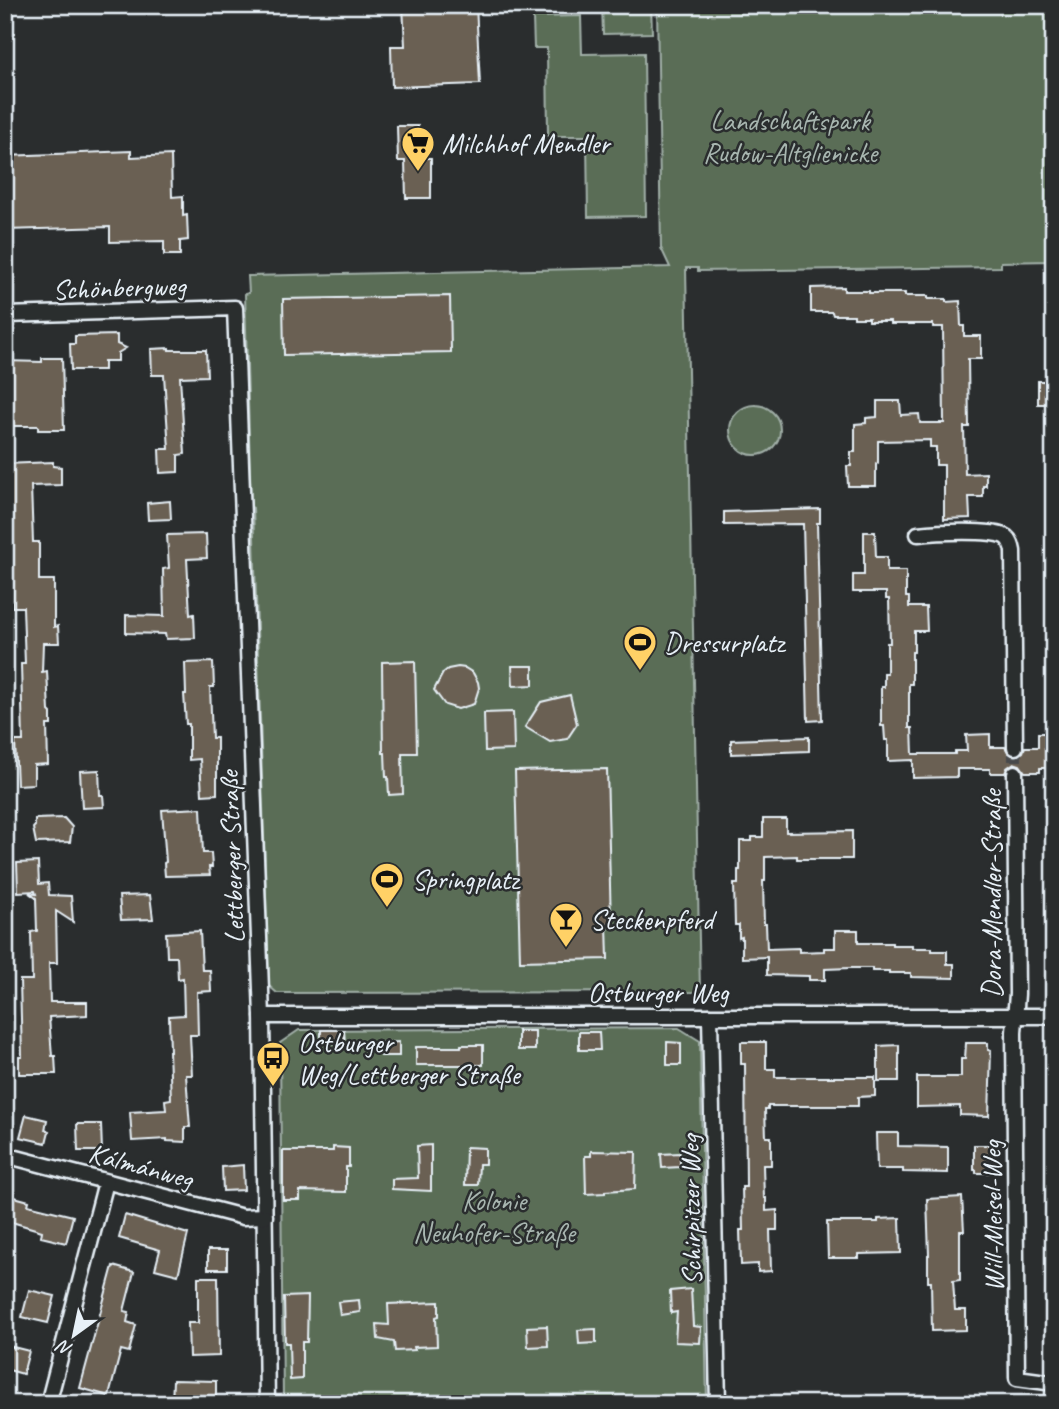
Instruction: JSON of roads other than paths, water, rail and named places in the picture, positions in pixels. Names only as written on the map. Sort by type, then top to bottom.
[{"type":"street","name":"Schönbergweg","points":[[5,315],[234,308]]},
{"type":"street","name":"Lettberger Straße","points":[[234,308],[262,1016],[267,1404]]},
{"type":"street","points":[[918,534],[977,533],[1004,536],[1011,542],[1015,747]]},
{"type":"street","name":"Dora-Mendler-Straße","points":[[1015,772],[1015,1016]]},
{"type":"street","name":"Ostburger Weg","points":[[262,1016],[1054,1016]]},
{"type":"street","name":"Schirpitzer Weg","points":[[710,1016],[718,1404]]},
{"type":"street","name":"Will-Meisel-Weg","points":[[1015,1016],[1017,1378],[1054,1383]]},
{"type":"street","name":"Kálmánweg","points":[[5,1155],[243,1217],[265,1216]]},
{"type":"street","points":[[48,1404],[106,1182]]},
{"type":"tunnel","points":[[1015,747],[1015,773]]},
{"type":"place","name":"Milchhof Mendler","points":[[418,173]]},
{"type":"place","name":"Dressurplatz","points":[[640,672]]},
{"type":"place","name":"Springplatz","points":[[387,909]]},
{"type":"place","name":"Steckenpferd","points":[[566,949]]},
{"type":"place","name":"Ostburger Weg/Lettberger Straße","points":[[273,1088]]},
{"type":"park label","name":"Landschaftspark Rudow-Altglienicke","points":[[790,136]]},
{"type":"park label","name":"Kolonie Neuhofer-Straße","points":[[494,1216]]}]
